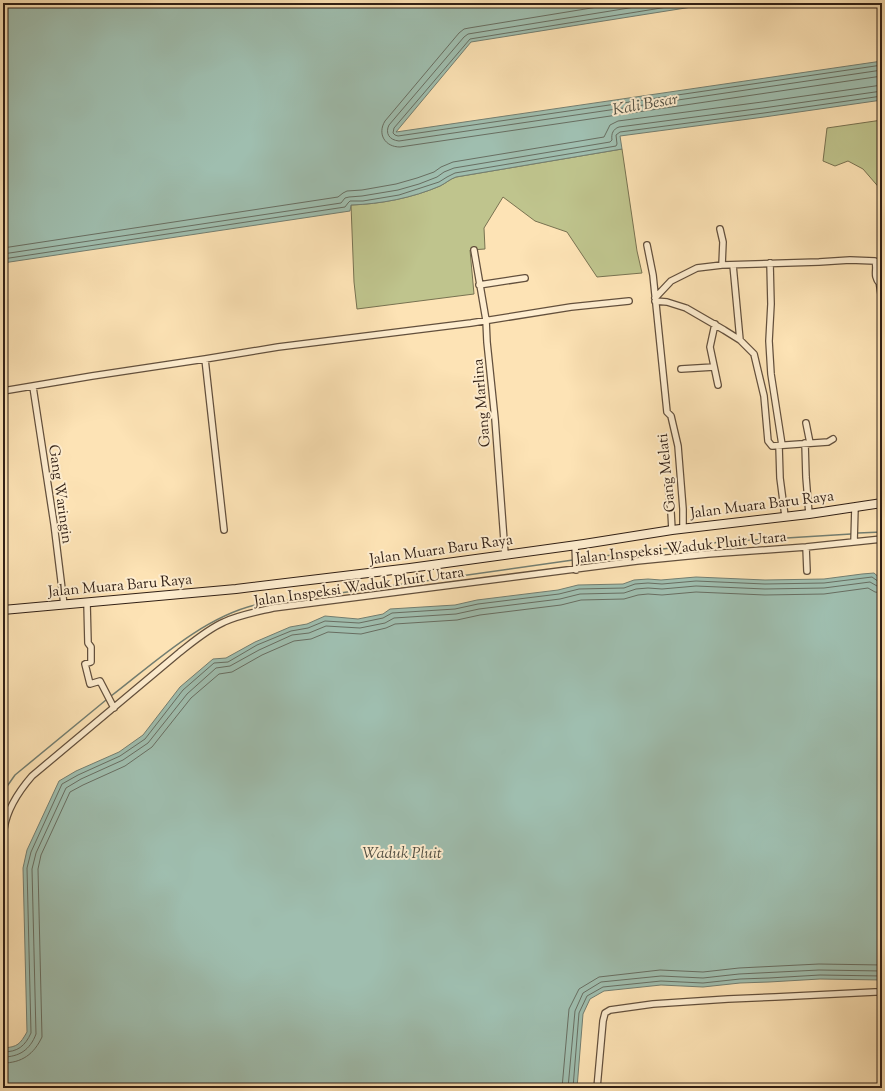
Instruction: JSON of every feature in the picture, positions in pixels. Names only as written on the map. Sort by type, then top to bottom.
[{"type":"street","points":[[720,229],[723,242],[722,265]]},
{"type":"street","name":"Gang Melati","points":[[647,245],[653,275],[667,412],[671,416],[678,446],[683,509],[683,529]]},
{"type":"street","name":"Gang Marlina","points":[[474,250],[486,320],[506,554]]},
{"type":"street","points":[[834,439],[828,442],[772,446],[768,441],[764,396],[754,354],[740,340],[716,324],[686,308],[655,299],[671,281],[695,269],[722,265],[850,260],[875,262],[875,277],[880,284]]},
{"type":"street","points":[[770,263],[771,304],[769,354],[780,445],[780,478],[785,516]]},
{"type":"street","points":[[733,265],[740,340]]},
{"type":"street","points":[[882,270],[878,274],[882,301]]},
{"type":"street","points":[[479,285],[525,278]]},
{"type":"street","points":[[3,391],[278,347],[471,323],[571,307],[629,301]]},
{"type":"street","points":[[716,324],[710,347],[718,385]]},
{"type":"street","points":[[205,359],[224,530]]},
{"type":"street","points":[[680,369],[714,367]]},
{"type":"street","name":"Gang Waringin","points":[[33,387],[54,524],[64,605]]},
{"type":"street","points":[[806,423],[806,477],[809,514]]},
{"type":"street","points":[[668,484],[672,530]]},
{"type":"street","name":"Jalan Muara Baru Raya","points":[[3,610],[236,589],[410,568],[672,530],[809,514],[882,503]]},
{"type":"street","points":[[854,542],[855,506]]},
{"type":"street","name":"Jalan Inspeksi Waduk Pluit Utara","points":[[3,879],[4,829],[6,818],[23,786],[32,776],[180,652],[205,633],[224,622],[273,608],[637,561],[882,539]]},
{"type":"street","points":[[575,545],[576,570]]},
{"type":"street","points":[[806,547],[807,571]]},
{"type":"street","points":[[87,603],[88,643],[91,647],[91,662],[85,664],[88,679],[90,684],[100,680],[114,708]]},
{"type":"street","points":[[597,1088],[603,1021],[605,1013],[610,1010],[653,1004],[728,999],[882,992]]},
{"type":"street","points":[[687,1088],[882,1087]]},
{"type":"green space","points":[[882,120],[882,191],[863,169],[848,161],[835,166],[823,161],[827,128]]},
{"type":"green space","points":[[622,149],[637,251],[642,273],[597,277],[567,232],[535,221],[503,197],[484,228],[485,249],[470,250],[474,294],[357,309],[354,282],[351,205],[385,202],[407,197],[440,186],[456,177]]},
{"type":"water","name":"Kali Besar","points":[[3,3],[717,3],[471,42],[396,132],[882,61],[882,100],[620,136],[622,149],[456,177],[440,186],[407,197],[385,202],[351,205],[350,211],[3,263]]},
{"type":"water","name":"Waduk Pluit","points":[[874,573],[882,580],[882,980],[820,979],[740,983],[703,987],[661,985],[604,991],[590,999],[583,1014],[577,1088],[3,1088],[3,1048],[12,1047],[18,1044],[27,1032],[23,868],[27,850],[59,781],[76,771],[119,752],[143,735],[180,687],[213,659],[226,658],[255,642],[290,627],[307,624],[325,616],[358,619],[383,614],[390,609],[455,605],[477,600],[558,590],[578,585],[623,584],[634,580],[661,580],[696,577],[765,580],[824,579]]},
{"type":"waterway","points":[[858,533],[882,532]]},
{"type":"waterway","points":[[579,559],[721,542],[851,534]]},
{"type":"waterway","points":[[111,696],[161,656],[197,631],[235,611],[255,605],[573,560]]},
{"type":"waterway","points":[[3,792],[15,775],[106,700]]}]
